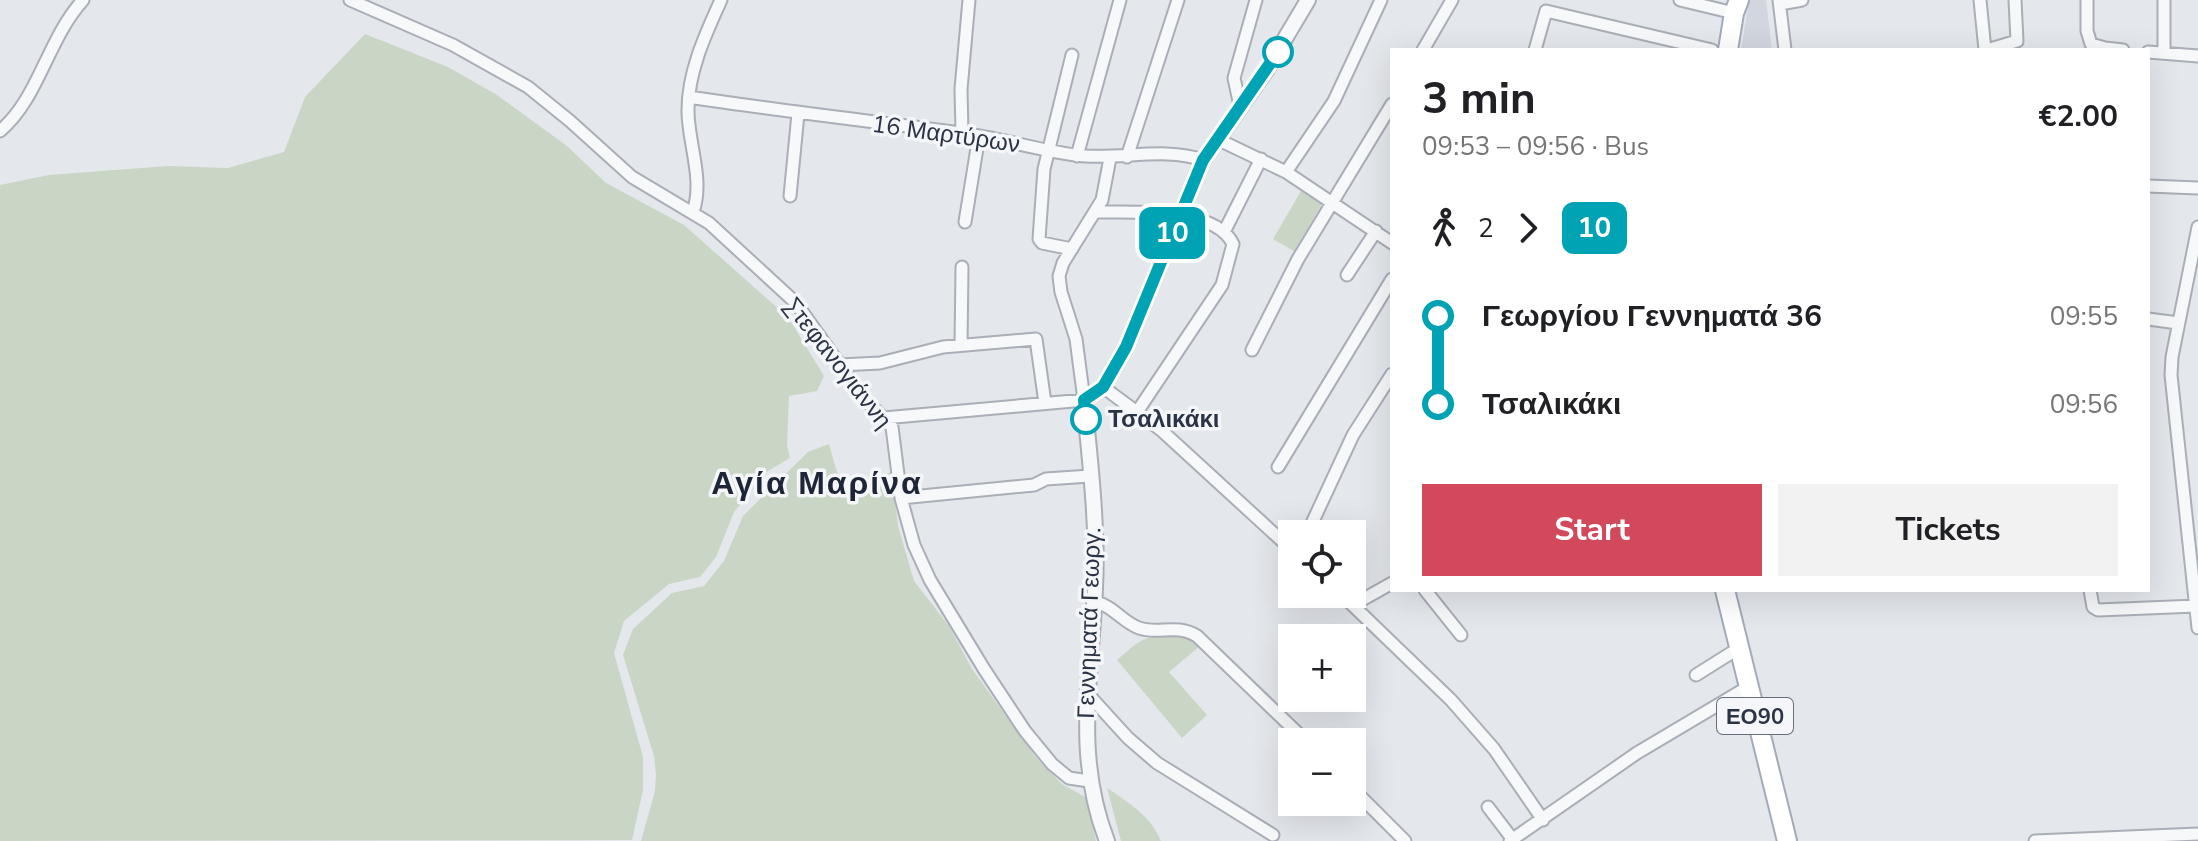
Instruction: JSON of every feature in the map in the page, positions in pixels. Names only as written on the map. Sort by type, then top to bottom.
[{"type":"main road","points":[[1728,48],[1737,6]]},
{"type":"main road","name":"ΕΟ90","points":[[1725,592],[1787,841]]},
{"type":"street","points":[[0,131],[22,106],[51,45],[83,0]]},
{"type":"street","name":"Στεφανογιάννη","points":[[350,0],[366,4],[505,72],[561,113],[632,177],[716,229],[796,303],[894,435],[901,498],[914,545],[930,580],[1001,697],[1058,770],[1074,780],[1089,781]]},
{"type":"street","points":[[693,212],[698,189],[688,114],[689,97],[694,67],[721,0]]},
{"type":"street","points":[[962,133],[961,89],[969,0]]},
{"type":"street","points":[[1077,156],[1120,0]]},
{"type":"street","points":[[1127,157],[1178,0]]},
{"type":"street","points":[[1240,106],[1234,78],[1256,0]]},
{"type":"street","points":[[884,418],[1084,400],[1103,387],[1130,337],[1203,160],[1267,69],[1308,0]]},
{"type":"street","points":[[1286,172],[1334,101],[1381,0]]},
{"type":"street","points":[[1424,48],[1452,0]]},
{"type":"street","points":[[1680,0],[1737,6]]},
{"type":"street","points":[[1785,48],[1780,2],[1802,0]]},
{"type":"street","points":[[1980,0],[1986,48]]},
{"type":"street","points":[[1993,48],[2017,41],[2015,0]]},
{"type":"street","points":[[2087,0],[2087,31],[2091,44],[2105,48]]},
{"type":"street","points":[[2164,0],[2164,53]]},
{"type":"street","points":[[1536,48],[1547,5],[1705,48]]},
{"type":"street","points":[[2150,52],[2198,56]]},
{"type":"street","points":[[1072,55],[1042,181],[1039,239],[1042,243],[1072,249]]},
{"type":"street","name":"16 Μαρτύρων","points":[[689,97],[798,114],[962,133],[1077,156],[1181,155],[1203,160]]},
{"type":"street","points":[[1252,350],[1298,259],[1390,107]]},
{"type":"street","points":[[790,196],[798,114]]},
{"type":"street","points":[[965,222],[979,136]]},
{"type":"street","points":[[1217,139],[1286,172],[1390,242]]},
{"type":"street","points":[[1084,400],[1076,339],[1059,276],[1096,212],[1107,186],[1110,158]]},
{"type":"street","points":[[1137,412],[1222,285],[1230,261],[1227,236],[1261,159]]},
{"type":"street","points":[[2150,186],[2198,188]]},
{"type":"street","points":[[1096,212],[1179,215],[1195,218],[1227,236]]},
{"type":"street","points":[[2198,227],[2194,271],[2178,323],[2171,375],[2198,628]]},
{"type":"street","points":[[1347,275],[1376,231]]},
{"type":"street","points":[[961,345],[962,267]]},
{"type":"street","points":[[1278,467],[1390,282]]},
{"type":"street","points":[[2150,319],[2178,323]]},
{"type":"street","points":[[840,365],[880,363],[943,347],[1036,339],[1045,403]]},
{"type":"street","points":[[1314,520],[1353,435],[1390,377]]},
{"type":"street","points":[[1103,387],[1161,430],[1278,537]]},
{"type":"street","name":"Γεννηματά Γεωργ.","points":[[1084,400],[1094,602],[1087,693],[1089,781]]},
{"type":"street","points":[[901,498],[1034,485],[1046,479],[1090,476]]},
{"type":"street","points":[[1366,598],[1390,584]]},
{"type":"street","points":[[1431,592],[1461,635]]},
{"type":"street","points":[[2090,592],[2093,607],[2098,610],[2196,606]]},
{"type":"street","points":[[1094,602],[1106,604],[1140,629],[1181,629],[1197,636],[1292,728]]},
{"type":"street","points":[[1356,608],[1451,700],[1494,749],[1543,820]]},
{"type":"street","points":[[1696,675],[1739,648]]},
{"type":"street","points":[[1488,807],[1512,840],[1637,753],[1748,687]]},
{"type":"street","points":[[1087,693],[1128,738],[1157,763],[1273,835]]},
{"type":"street","points":[[1089,781],[1107,841]]},
{"type":"street","points":[[1366,802],[1405,841]]},
{"type":"street","points":[[2035,841],[2198,834]]},
{"type":"shaded area","points":[[1749,0],[1766,0],[1772,48],[1741,48]]},
{"type":"green space","points":[[365,34],[448,67],[497,95],[567,146],[606,183],[684,225],[781,311],[824,376],[817,391],[789,396],[787,445],[790,458],[768,471],[734,512],[716,557],[700,577],[669,584],[624,621],[614,653],[643,757],[643,790],[632,840],[0,841],[0,185],[49,175],[168,166],[228,168],[284,152],[305,97]]},
{"type":"green space","points":[[1301,191],[1322,204],[1294,251],[1273,239]]},
{"type":"green space","points":[[829,444],[840,483],[848,484],[892,472],[898,526],[914,581],[949,626],[972,669],[1038,760],[1062,784],[1087,798],[1096,841],[641,841],[655,791],[656,775],[654,756],[623,655],[633,629],[672,593],[704,586],[724,561],[743,516],[808,452]]},
{"type":"green space","points":[[1176,633],[1190,637],[1200,646],[1169,672],[1207,715],[1182,738],[1117,660],[1144,640]]},
{"type":"green space","points":[[1107,788],[1145,817],[1161,841],[1121,841]]},
{"type":"bus line","name":"10","points":[[1086,419],[1084,400],[1103,387],[1126,347],[1188,190],[1203,160],[1278,52]]},
{"type":"place","name":"Τσαλικάκι","points":[[1086,419]]},
{"type":"district","name":"Αγία Μαρίνα","points":[[817,483]]}]
